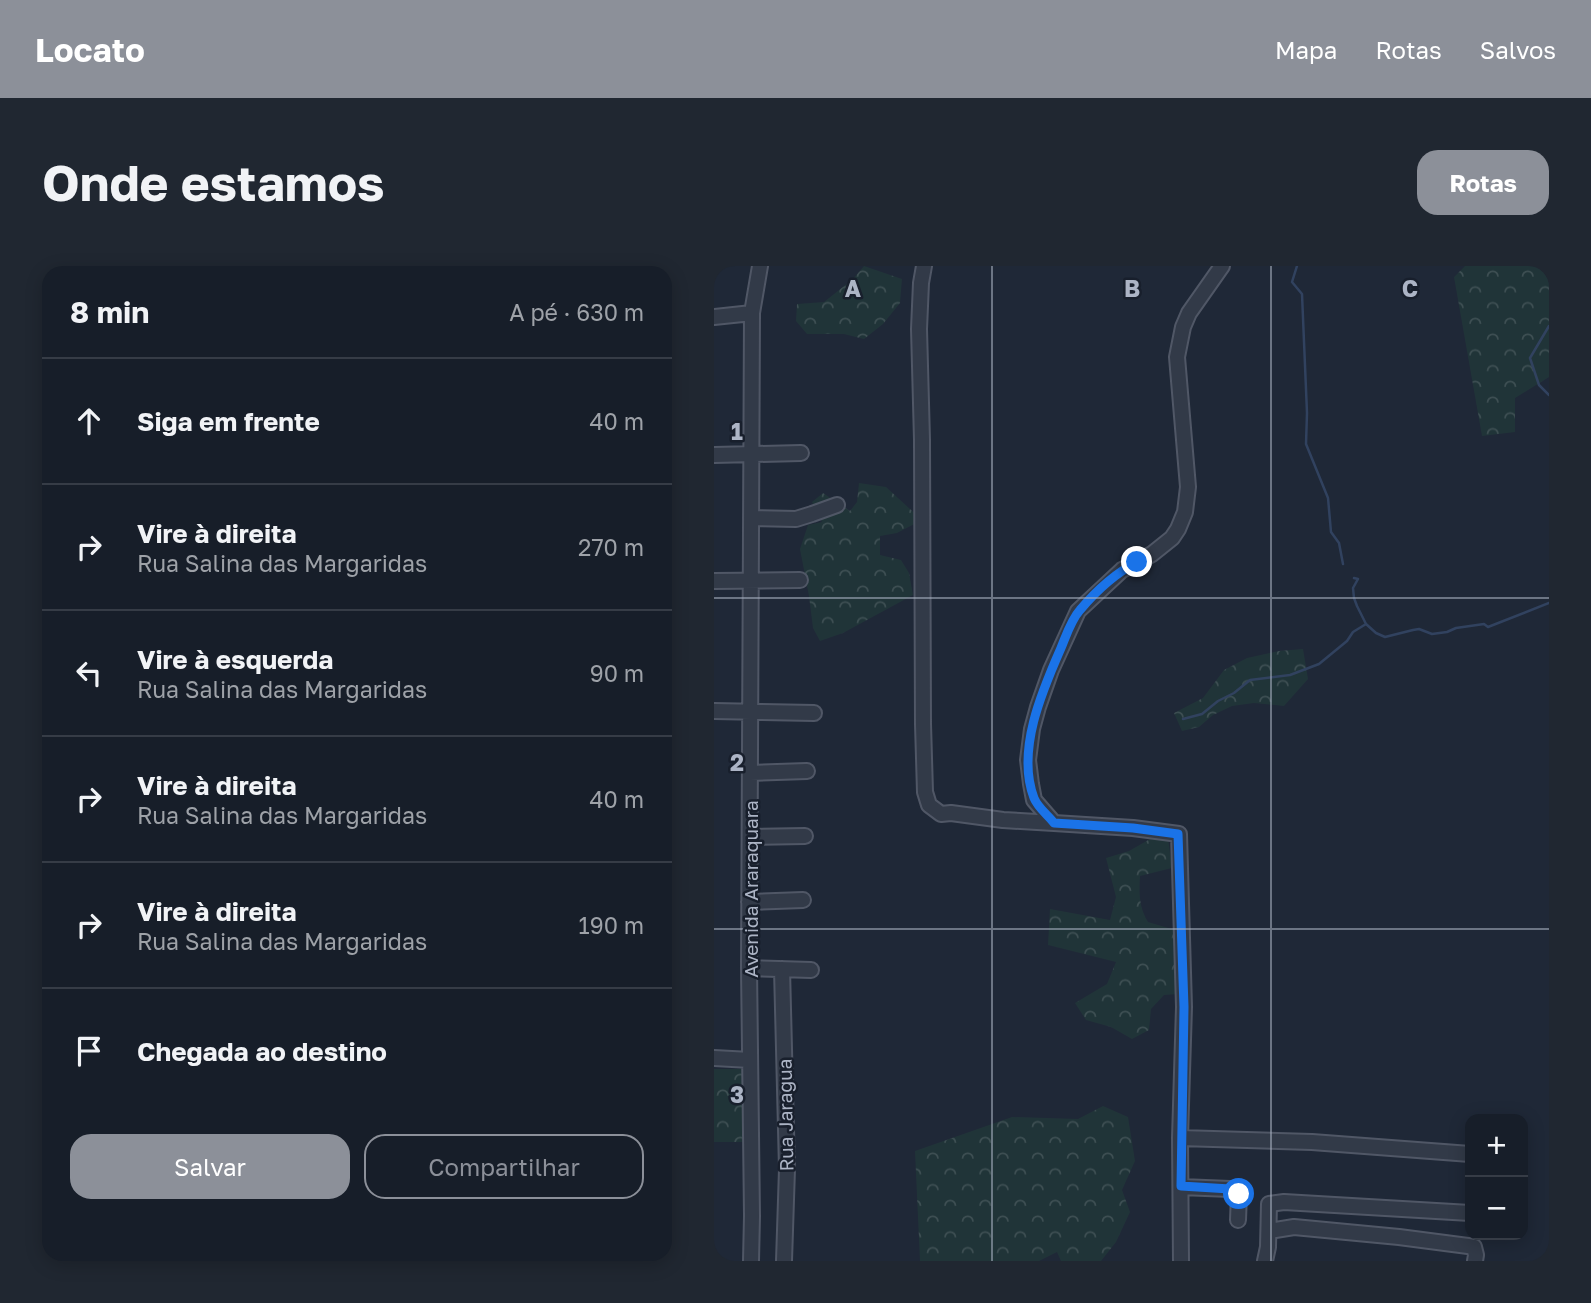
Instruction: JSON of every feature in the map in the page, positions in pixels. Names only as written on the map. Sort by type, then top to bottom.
[{"type":"street","name":"Avenida Araraquara","points":[[751,1261],[748,968],[752,313],[760,266]]},
{"type":"street","points":[[923,266],[919,329],[925,792],[929,805],[942,814],[1133,828],[1178,834],[1184,1007],[1180,1138],[1181,1261]]},
{"type":"street","points":[[1054,823],[1034,800],[1031,784],[1028,760],[1038,707],[1055,660],[1078,611],[1122,570],[1152,554],[1178,529],[1185,512],[1188,487],[1178,374],[1179,348],[1189,313],[1222,266]]},
{"type":"street","points":[[714,317],[752,313]]},
{"type":"street","points":[[714,455],[801,453]]},
{"type":"street","points":[[751,518],[796,519],[837,505]]},
{"type":"street","points":[[714,581],[800,580]]},
{"type":"street","points":[[714,711],[814,713]]},
{"type":"street","points":[[750,773],[807,771]]},
{"type":"street","points":[[750,837],[805,836]]},
{"type":"street","points":[[749,902],[803,901]]},
{"type":"street","points":[[748,968],[811,970]]},
{"type":"street","name":"Rua Jaragua","points":[[782,969],[788,1168],[784,1261]]},
{"type":"street","points":[[714,1058],[750,1060]]},
{"type":"street","points":[[1180,1138],[1312,1142],[1465,1154]]},
{"type":"street","points":[[1181,1186],[1230,1189],[1239,1194],[1238,1220]]},
{"type":"street","points":[[1265,1261],[1269,1204],[1284,1202],[1465,1213]]},
{"type":"street","points":[[1269,1231],[1294,1227],[1468,1246],[1474,1247],[1475,1261]]},
{"type":"green space","points":[[864,266],[902,279],[900,303],[883,324],[864,339],[844,334],[807,334],[796,321],[797,304],[824,302],[853,279]]},
{"type":"green space","points":[[1465,266],[1549,266],[1549,377],[1515,398],[1515,432],[1482,436],[1454,277]]},
{"type":"green space","points":[[859,483],[886,487],[922,520],[897,533],[880,536],[880,555],[901,560],[909,573],[913,595],[843,633],[820,641],[813,628],[800,549],[808,525],[822,522],[812,502],[823,493],[850,511],[857,502]]},
{"type":"green space","points":[[1303,649],[1308,679],[1284,706],[1254,703],[1232,706],[1213,715],[1199,727],[1182,731],[1174,713],[1203,698],[1224,670],[1247,658]]},
{"type":"green space","points":[[1168,838],[1172,868],[1140,876],[1140,895],[1141,906],[1148,922],[1175,930],[1178,994],[1164,995],[1151,1009],[1149,1030],[1132,1039],[1111,1027],[1086,1020],[1075,1003],[1107,984],[1116,962],[1048,945],[1050,909],[1110,920],[1116,897],[1106,858],[1129,851],[1150,839]]},
{"type":"green space","points":[[714,1069],[744,1069],[746,1142],[714,1142]]},
{"type":"green space","points":[[1103,1106],[1128,1117],[1135,1161],[1122,1190],[1130,1212],[1116,1242],[1101,1261],[1061,1261],[1057,1252],[1039,1261],[920,1261],[915,1151],[1012,1117],[1078,1119]]},
{"type":"waterway","points":[[1297,266],[1292,282],[1302,294],[1306,444],[1328,498],[1331,532],[1339,543],[1343,564]]},
{"type":"waterway","points":[[1549,326],[1530,358],[1539,385],[1549,395]]},
{"type":"waterway","points":[[1354,578],[1358,579],[1353,588],[1354,598],[1366,624],[1385,637],[1419,629],[1432,634],[1484,624],[1488,627],[1549,603]]},
{"type":"waterway","points":[[1183,719],[1202,714],[1250,680],[1290,675],[1319,664],[1347,641],[1353,632],[1366,624]]},
{"type":"route","points":[[1137,562],[1122,570],[1078,611],[1068,631],[1051,670],[1032,729],[1028,760],[1031,784],[1034,800],[1054,823],[1178,834],[1184,1007],[1181,1186],[1230,1189],[1239,1194]]}]
